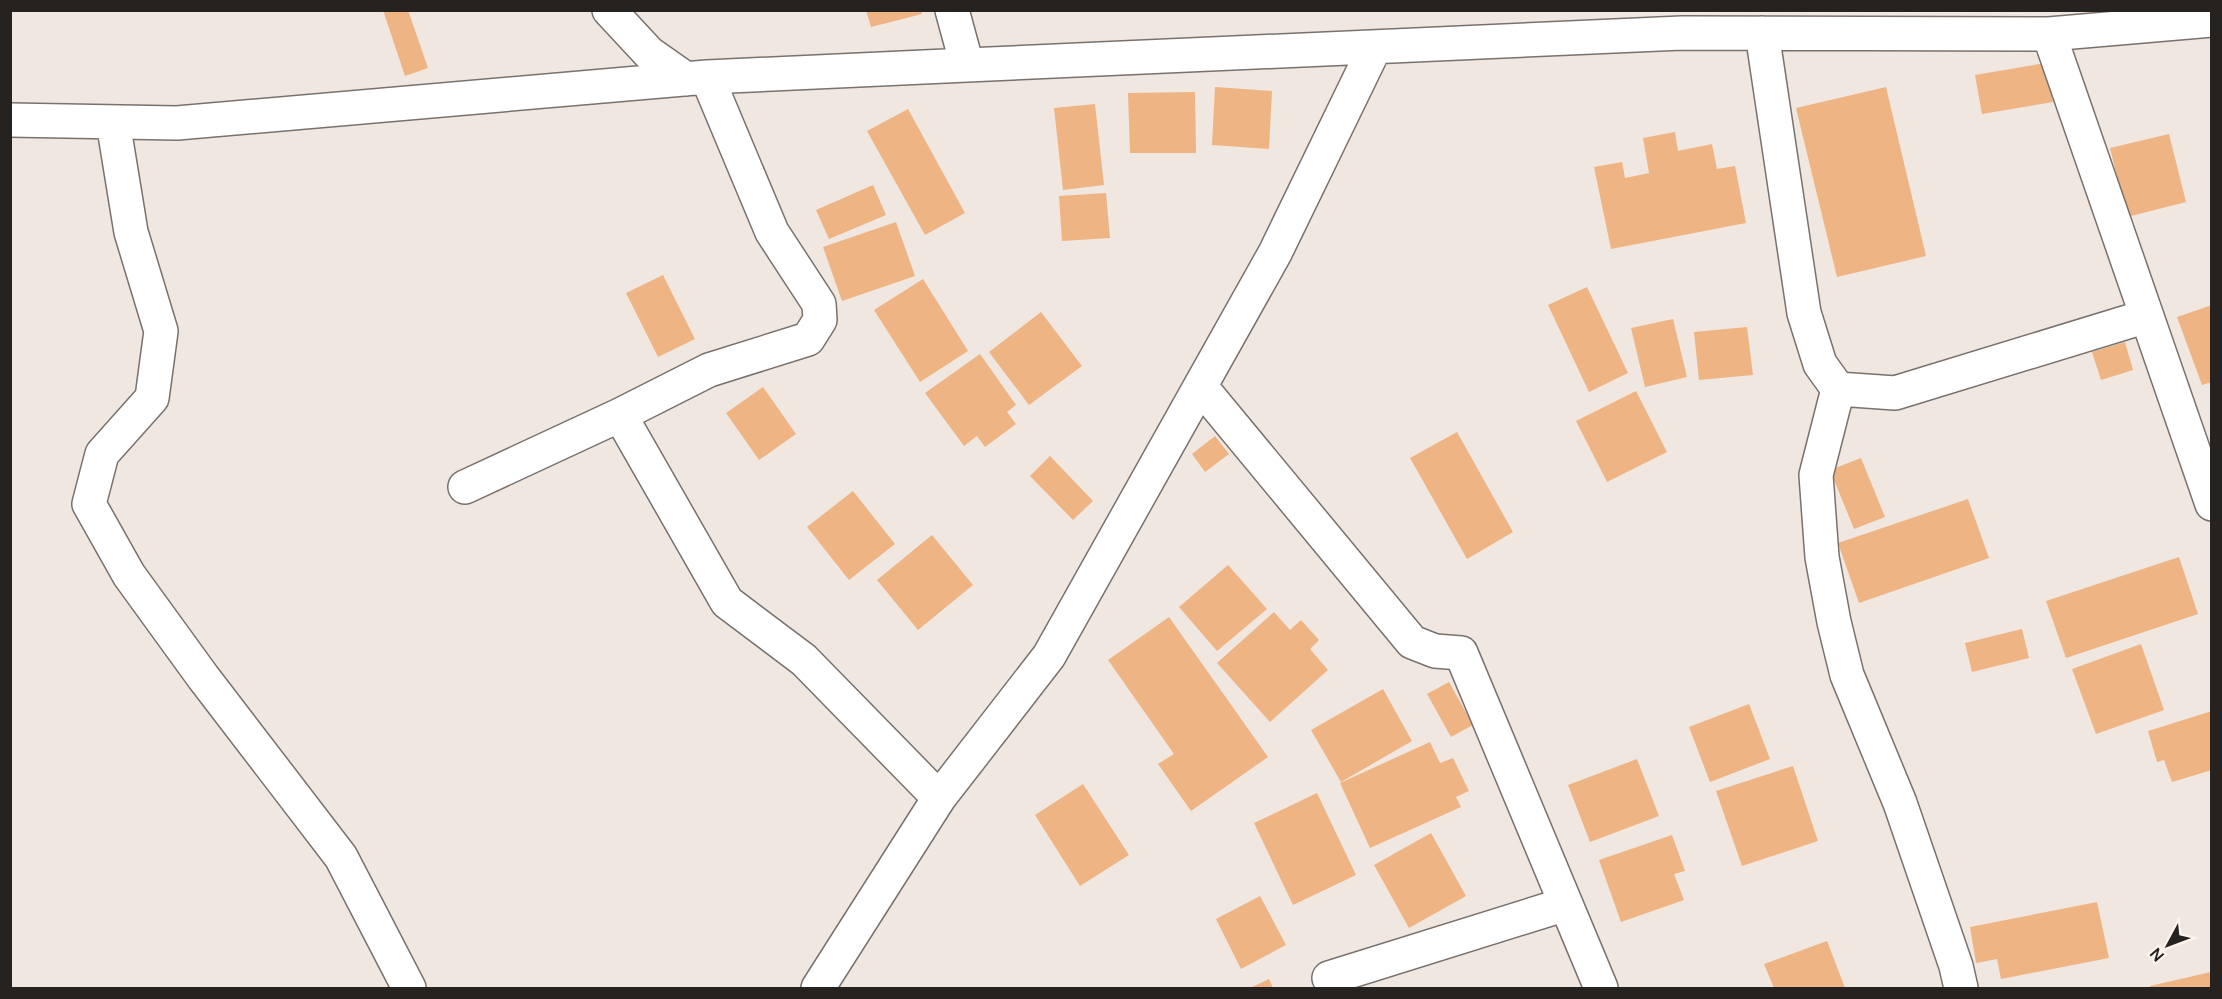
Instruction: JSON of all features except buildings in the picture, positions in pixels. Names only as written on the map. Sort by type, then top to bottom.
[{"type":"street","points":[[465,487],[620,416],[709,370],[808,339],[820,320],[819,304],[772,232],[697,78],[649,53],[609,10]]},
{"type":"street","points":[[952,10],[967,65]]},
{"type":"street","points":[[10,120],[177,123],[697,78],[1682,33],[1776,26],[2049,34],[2211,20]]},
{"type":"street","points":[[1776,26],[1804,312],[1820,364],[1838,389]]},
{"type":"street","points":[[2049,34],[2211,504]]},
{"type":"street","points":[[818,988],[939,798],[1049,656],[1275,254],[1375,47]]},
{"type":"street","points":[[112,122],[131,232],[161,331],[152,398],[102,454],[89,504],[129,575],[210,687],[341,857],[409,988]]},
{"type":"street","points":[[1838,389],[1894,393],[2147,316]]},
{"type":"street","points":[[1201,387],[1412,642],[1435,651],[1461,653],[1600,988]]},
{"type":"street","points":[[1838,389],[1816,475],[1822,557],[1834,622],[1847,675],[1900,803],[1956,966],[1961,988]]},
{"type":"street","points":[[620,416],[727,602],[804,660],[939,798]]},
{"type":"street","points":[[1329,978],[1566,904]]}]
